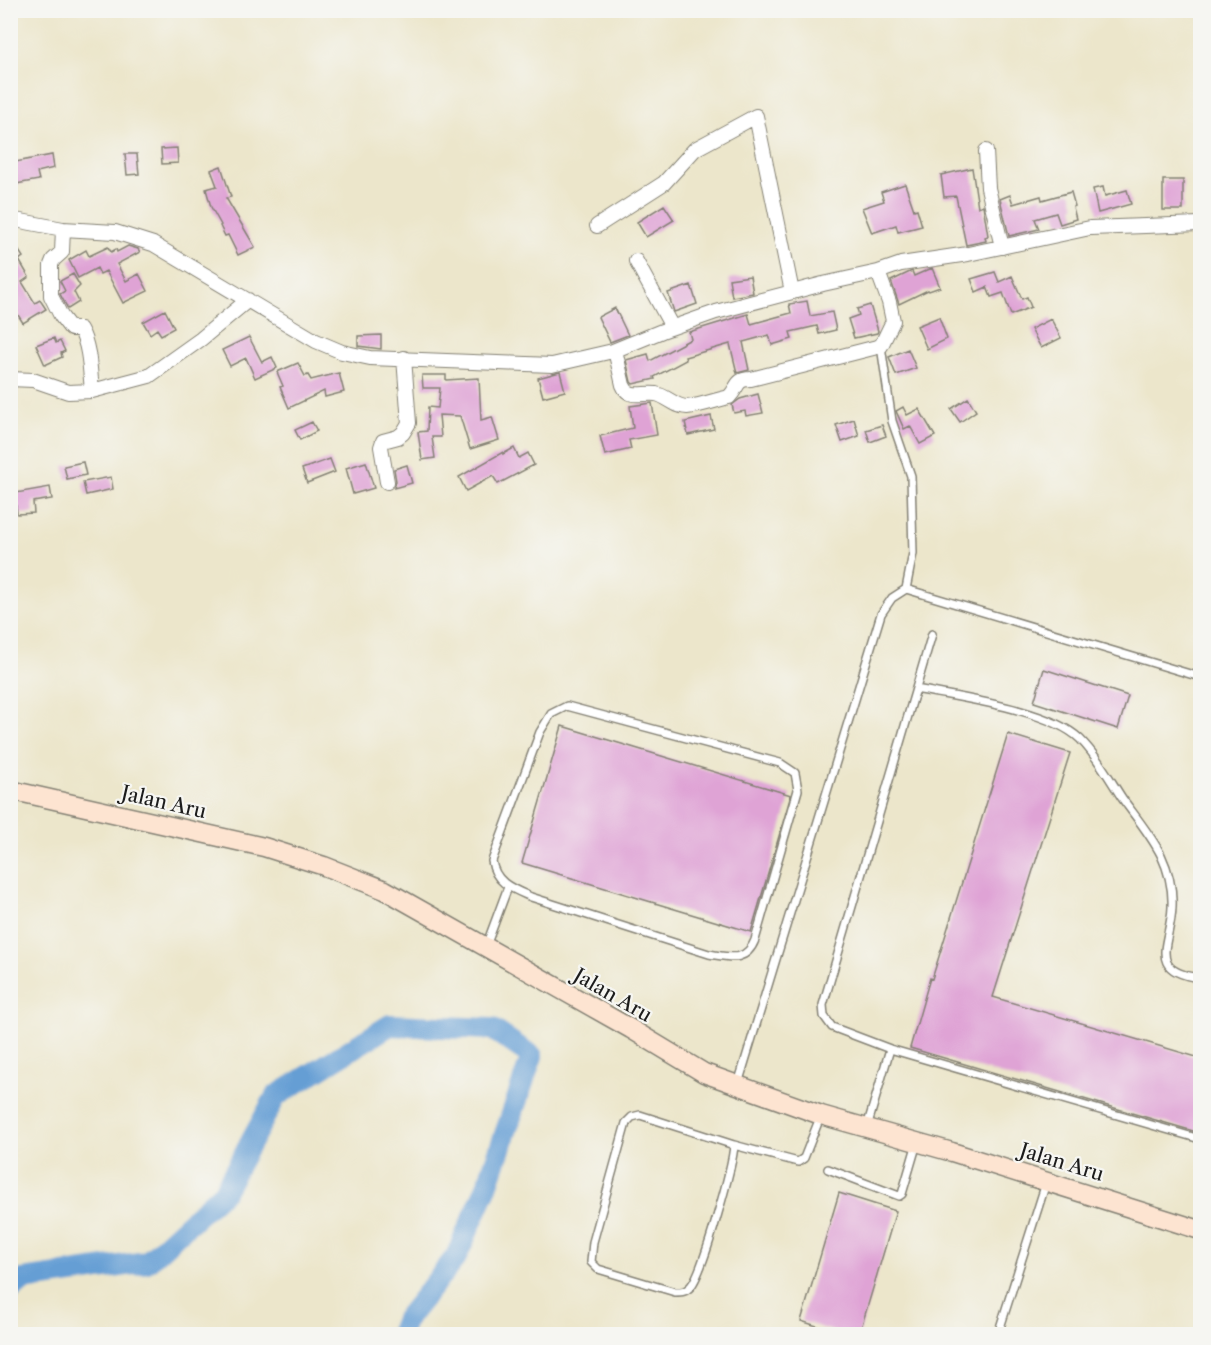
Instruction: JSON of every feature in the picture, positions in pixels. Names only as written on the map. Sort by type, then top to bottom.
[{"type":"street","points":[[597,226],[664,183],[695,149],[756,116],[792,292]]},
{"type":"street","points":[[986,151],[988,188],[1002,247]]},
{"type":"street","points":[[10,219],[63,229],[115,232],[153,244],[316,341],[342,352],[370,358],[515,365],[552,365],[615,350],[716,312],[878,272],[900,264],[1002,247],[1090,228],[1200,224]]},
{"type":"street","points":[[63,229],[62,252],[51,265],[51,296],[61,316],[71,329],[80,329],[82,333],[87,351],[92,391]]},
{"type":"street","points":[[636,261],[672,327]]},
{"type":"street","points":[[615,350],[623,385],[632,395],[664,396],[677,405],[686,407],[729,397],[739,382],[744,379],[752,379],[881,346],[893,321],[878,272]]},
{"type":"street","points":[[10,379],[33,380],[68,392],[92,391],[149,376],[201,339],[248,300]]},
{"type":"street","points":[[387,482],[381,447],[383,441],[398,437],[409,423],[404,358]]},
{"type":"street","name":"Jalan Aru","points":[[10,790],[264,848],[324,866],[385,890],[631,1029],[704,1073],[820,1115],[1047,1181],[1200,1230]]},
{"type":"lane","points":[[737,1086],[881,614],[892,598],[906,589],[913,553],[911,476],[892,421],[881,346]]},
{"type":"lane","points":[[906,589],[1200,677]]},
{"type":"lane","points":[[932,634],[823,1005],[824,1016],[832,1027],[890,1049],[1200,1139]]},
{"type":"lane","points":[[916,689],[1009,708],[1056,723],[1079,738],[1160,853],[1172,880],[1172,908],[1164,951],[1167,964],[1179,973],[1200,978]]},
{"type":"lane","points":[[567,706],[780,763],[795,773],[798,790],[755,940],[752,948],[744,954],[733,958],[709,954],[531,897],[508,887],[494,871],[492,861],[540,732],[551,714],[567,706]]},
{"type":"lane","points":[[485,948],[508,887]]},
{"type":"lane","points":[[867,1127],[890,1049]]},
{"type":"lane","points":[[734,1145],[726,1181],[700,1268],[691,1286],[683,1292],[675,1292],[598,1269],[591,1262],[593,1242],[626,1123],[632,1117],[640,1115],[734,1145],[798,1162],[804,1158],[820,1115]]},
{"type":"lane","points":[[828,1169],[899,1196],[902,1194],[917,1143]]},
{"type":"lane","points":[[998,1335],[1047,1181]]},
{"type":"building","points":[[177,148],[178,163],[162,164],[161,149]]},
{"type":"building","points":[[125,154],[137,154],[139,174],[127,175]]},
{"type":"building","points":[[52,155],[54,168],[37,172],[39,180],[10,185],[10,163]]},
{"type":"building","points":[[221,166],[231,197],[226,198],[255,247],[238,255],[228,235],[225,236],[220,226],[206,189],[217,186],[211,170]]},
{"type":"building","points":[[972,168],[978,207],[983,205],[988,236],[985,237],[986,241],[966,245],[956,196],[944,197],[941,175]]},
{"type":"building","points":[[1163,180],[1183,180],[1183,210],[1163,210]]},
{"type":"building","points":[[905,184],[922,226],[898,232],[896,225],[872,233],[862,208],[884,201],[881,192]]},
{"type":"building","points":[[1103,187],[1105,196],[1127,190],[1131,204],[1098,213],[1093,189]]},
{"type":"building","points":[[1071,192],[1076,219],[1060,224],[1056,213],[1035,219],[1039,229],[1009,236],[1000,199],[1010,195],[1013,204],[1041,196],[1042,200]]},
{"type":"building","points":[[664,205],[674,220],[646,237],[637,222]]},
{"type":"building","points":[[10,237],[23,257],[19,260],[29,277],[22,282],[35,303],[40,300],[46,309],[23,323],[10,302]]},
{"type":"building","points":[[128,246],[140,252],[117,264],[126,281],[139,274],[148,291],[123,303],[106,271],[100,274],[97,268],[78,278],[69,260],[86,250],[89,256],[108,247],[111,252],[116,249],[117,252]]},
{"type":"building","points":[[932,268],[940,287],[928,290],[899,304],[891,281],[912,271],[914,276]]},
{"type":"building","points":[[995,272],[999,282],[1012,276],[1022,299],[1027,297],[1031,307],[1011,315],[1003,293],[991,297],[987,287],[976,292],[971,279]]},
{"type":"building","points":[[73,274],[80,286],[74,292],[79,302],[68,309],[60,294],[65,291],[60,281]]},
{"type":"building","points":[[750,276],[753,293],[732,297],[729,279]]},
{"type":"building","points":[[691,285],[697,304],[674,312],[668,293]]},
{"type":"building","points":[[807,301],[810,316],[832,312],[836,330],[819,334],[817,326],[790,332],[792,339],[772,345],[769,335],[743,342],[749,370],[737,373],[730,344],[685,357],[686,360],[654,377],[655,379],[633,384],[631,382],[626,360],[648,354],[650,361],[691,339],[689,332],[748,314],[751,324],[791,313],[789,304]]},
{"type":"building","points":[[870,305],[878,331],[854,338],[848,319],[859,315],[857,309]]},
{"type":"building","points":[[615,308],[628,335],[610,342],[598,317]]},
{"type":"building","points":[[165,310],[174,328],[161,335],[157,329],[150,334],[143,322]]},
{"type":"building","points":[[939,317],[947,339],[927,349],[917,326]]},
{"type":"building","points":[[1051,319],[1061,338],[1041,348],[1031,329]]},
{"type":"building","points":[[381,335],[381,349],[358,346],[358,336]]},
{"type":"building","points":[[249,337],[262,362],[272,357],[277,368],[255,378],[246,358],[230,366],[222,350]]},
{"type":"building","points":[[54,338],[56,343],[60,341],[65,351],[61,353],[62,357],[45,365],[36,345]]},
{"type":"building","points":[[908,349],[916,368],[896,375],[889,357]]},
{"type":"building","points":[[298,363],[305,376],[308,375],[311,380],[339,373],[344,392],[325,397],[324,391],[289,408],[280,387],[283,386],[277,372]]},
{"type":"building","points":[[560,372],[565,391],[543,397],[538,378]]},
{"type":"building","points":[[422,375],[446,375],[446,380],[479,378],[481,420],[492,417],[499,440],[470,449],[460,416],[439,415],[441,437],[432,437],[435,458],[422,460],[418,432],[427,431],[428,407],[438,408],[440,388],[423,388]]},
{"type":"building","points":[[758,394],[763,413],[746,416],[745,411],[734,413],[732,405],[740,399]]},
{"type":"building","points":[[968,398],[976,411],[960,422],[951,409]]},
{"type":"building","points":[[652,403],[657,435],[629,440],[631,449],[605,455],[600,436],[633,428],[630,406]]},
{"type":"building","points":[[903,407],[907,415],[919,409],[935,436],[920,444],[910,426],[904,429],[896,411]]},
{"type":"building","points":[[711,416],[714,429],[688,435],[685,422]]},
{"type":"building","points":[[854,419],[859,436],[842,442],[836,425]]},
{"type":"building","points":[[312,422],[317,431],[300,440],[295,430]]},
{"type":"building","points":[[882,425],[886,436],[870,442],[866,430]]},
{"type":"building","points":[[514,448],[519,458],[528,453],[534,465],[498,484],[493,476],[466,491],[459,477]]},
{"type":"building","points":[[330,459],[335,472],[307,483],[302,469]]},
{"type":"building","points":[[83,462],[86,475],[67,479],[64,466]]},
{"type":"building","points":[[366,462],[374,488],[353,494],[346,468]]},
{"type":"building","points":[[407,465],[412,483],[394,488],[396,481],[394,469]]},
{"type":"building","points":[[111,477],[113,489],[86,495],[83,482]]},
{"type":"building","points":[[50,487],[52,499],[33,502],[34,513],[17,514],[16,505],[12,505],[10,494]]},
{"type":"building","points":[[1044,669],[1128,696],[1118,729],[1034,702]]},
{"type":"building","points":[[562,726],[791,795],[751,932],[522,863]]},
{"type":"building","points":[[1008,734],[1070,753],[993,997],[1200,1058],[1200,1133],[910,1048]]},
{"type":"building","points":[[839,1193],[896,1211],[859,1335],[845,1335],[801,1321]]},
{"type":"waterway","points":[[10,1291],[23,1280],[147,1262],[224,1191],[276,1096],[390,1025],[492,1029],[532,1056],[486,1189],[456,1257],[406,1319],[400,1334]]}]
